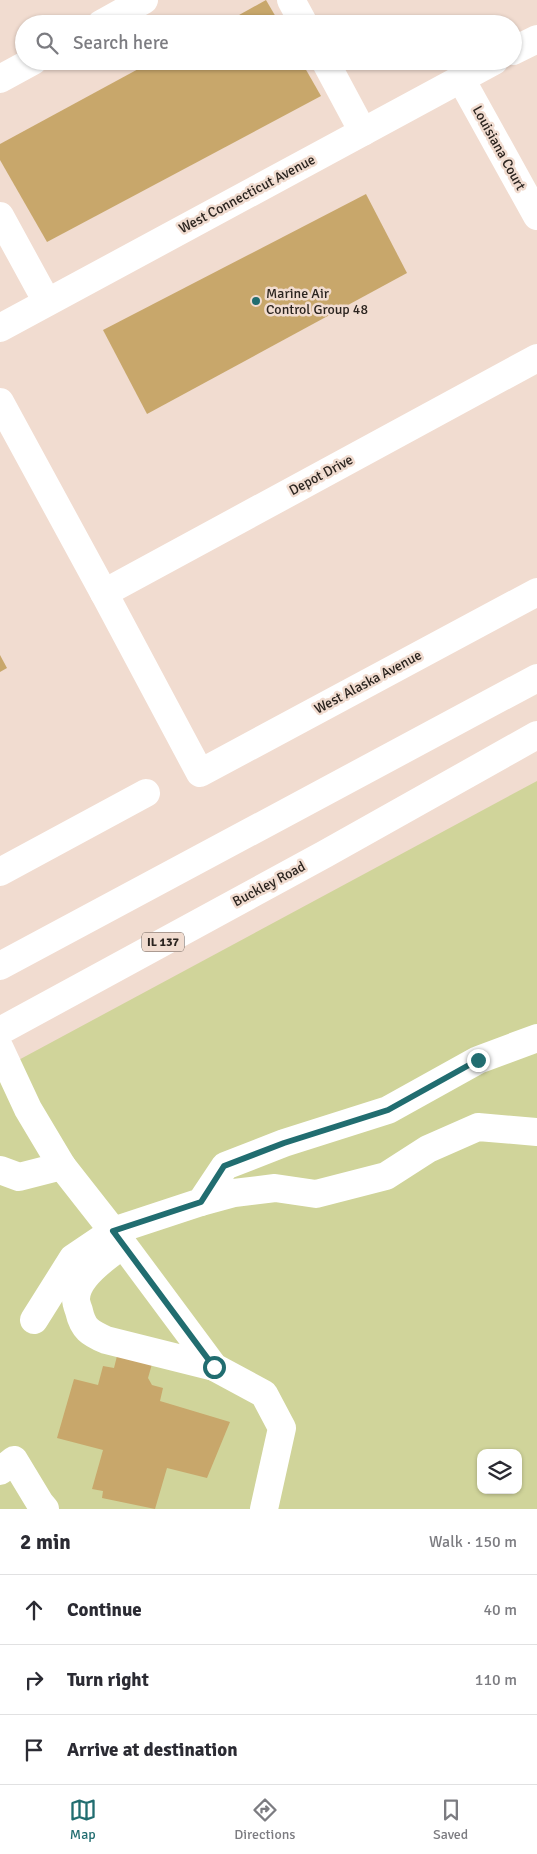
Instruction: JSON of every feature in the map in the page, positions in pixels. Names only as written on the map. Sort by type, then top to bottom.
[{"type":"main road","points":[[117,15],[144,0]]},
{"type":"main road","points":[[291,0],[299,15]]},
{"type":"main road","points":[[522,46],[537,38]]},
{"type":"main road","points":[[0,79],[16,70]]},
{"type":"main road","points":[[330,70],[363,132]]},
{"type":"main road","name":"West Connecticut Avenue","points":[[0,328],[478,70]]},
{"type":"main road","name":"Louisiana Court","points":[[461,79],[537,216]]},
{"type":"main road","points":[[0,216],[47,302]]},
{"type":"main road","name":"Depot Drive","points":[[104,593],[537,358]]},
{"type":"main road","points":[[0,402],[104,593]]},
{"type":"main road","name":"West Alaska Avenue","points":[[104,593],[200,773],[537,592]]},
{"type":"main road","points":[[0,966],[537,678]]},
{"type":"main road","name":"Buckley Road","points":[[0,1031],[325,854],[537,735]]},
{"type":"main road","points":[[0,872],[146,794]]},
{"type":"main road","points":[[201,1202],[224,1166],[284,1143],[388,1110],[478,1060],[537,1038]]},
{"type":"main road","points":[[0,1049],[28,1109],[62,1166],[214,1367]]},
{"type":"main road","points":[[34,1320],[73,1258],[201,1202],[234,1193],[275,1188],[316,1194],[386,1176],[428,1149],[478,1127],[537,1132]]},
{"type":"main road","points":[[0,1170],[19,1177],[62,1166]]},
{"type":"main road","points":[[118,1238],[81,1284],[76,1299],[82,1323],[92,1334],[106,1340],[214,1367],[264,1394],[282,1428],[264,1509]]},
{"type":"main road","points":[[0,1470],[14,1460],[40,1503],[46,1509]]},
{"type":"green space","points":[[537,781],[537,1509],[0,1509],[0,1070]]},
{"type":"building","points":[[266,0],[275,15],[239,15]]},
{"type":"building","points":[[136,70],[306,70],[321,96],[47,242],[0,160],[0,144]]},
{"type":"building","name":"Marine Air Control Group 48","points":[[366,194],[407,273],[147,414],[103,330]]},
{"type":"building","points":[[0,655],[7,668],[0,672]]},
{"type":"building","points":[[117,1356],[152,1364],[148,1378],[152,1385],[163,1388],[160,1401],[230,1422],[207,1478],[167,1468],[155,1509],[102,1498],[103,1491],[92,1489],[103,1450],[57,1438],[74,1379],[98,1385],[103,1366],[114,1368]]},
{"type":"place","name":"Marine Air Control Group 48","points":[[256,301]]},
{"type":"route","points":[[214,1367],[113,1231],[201,1202],[224,1166],[284,1143],[388,1110],[478,1060]]}]
